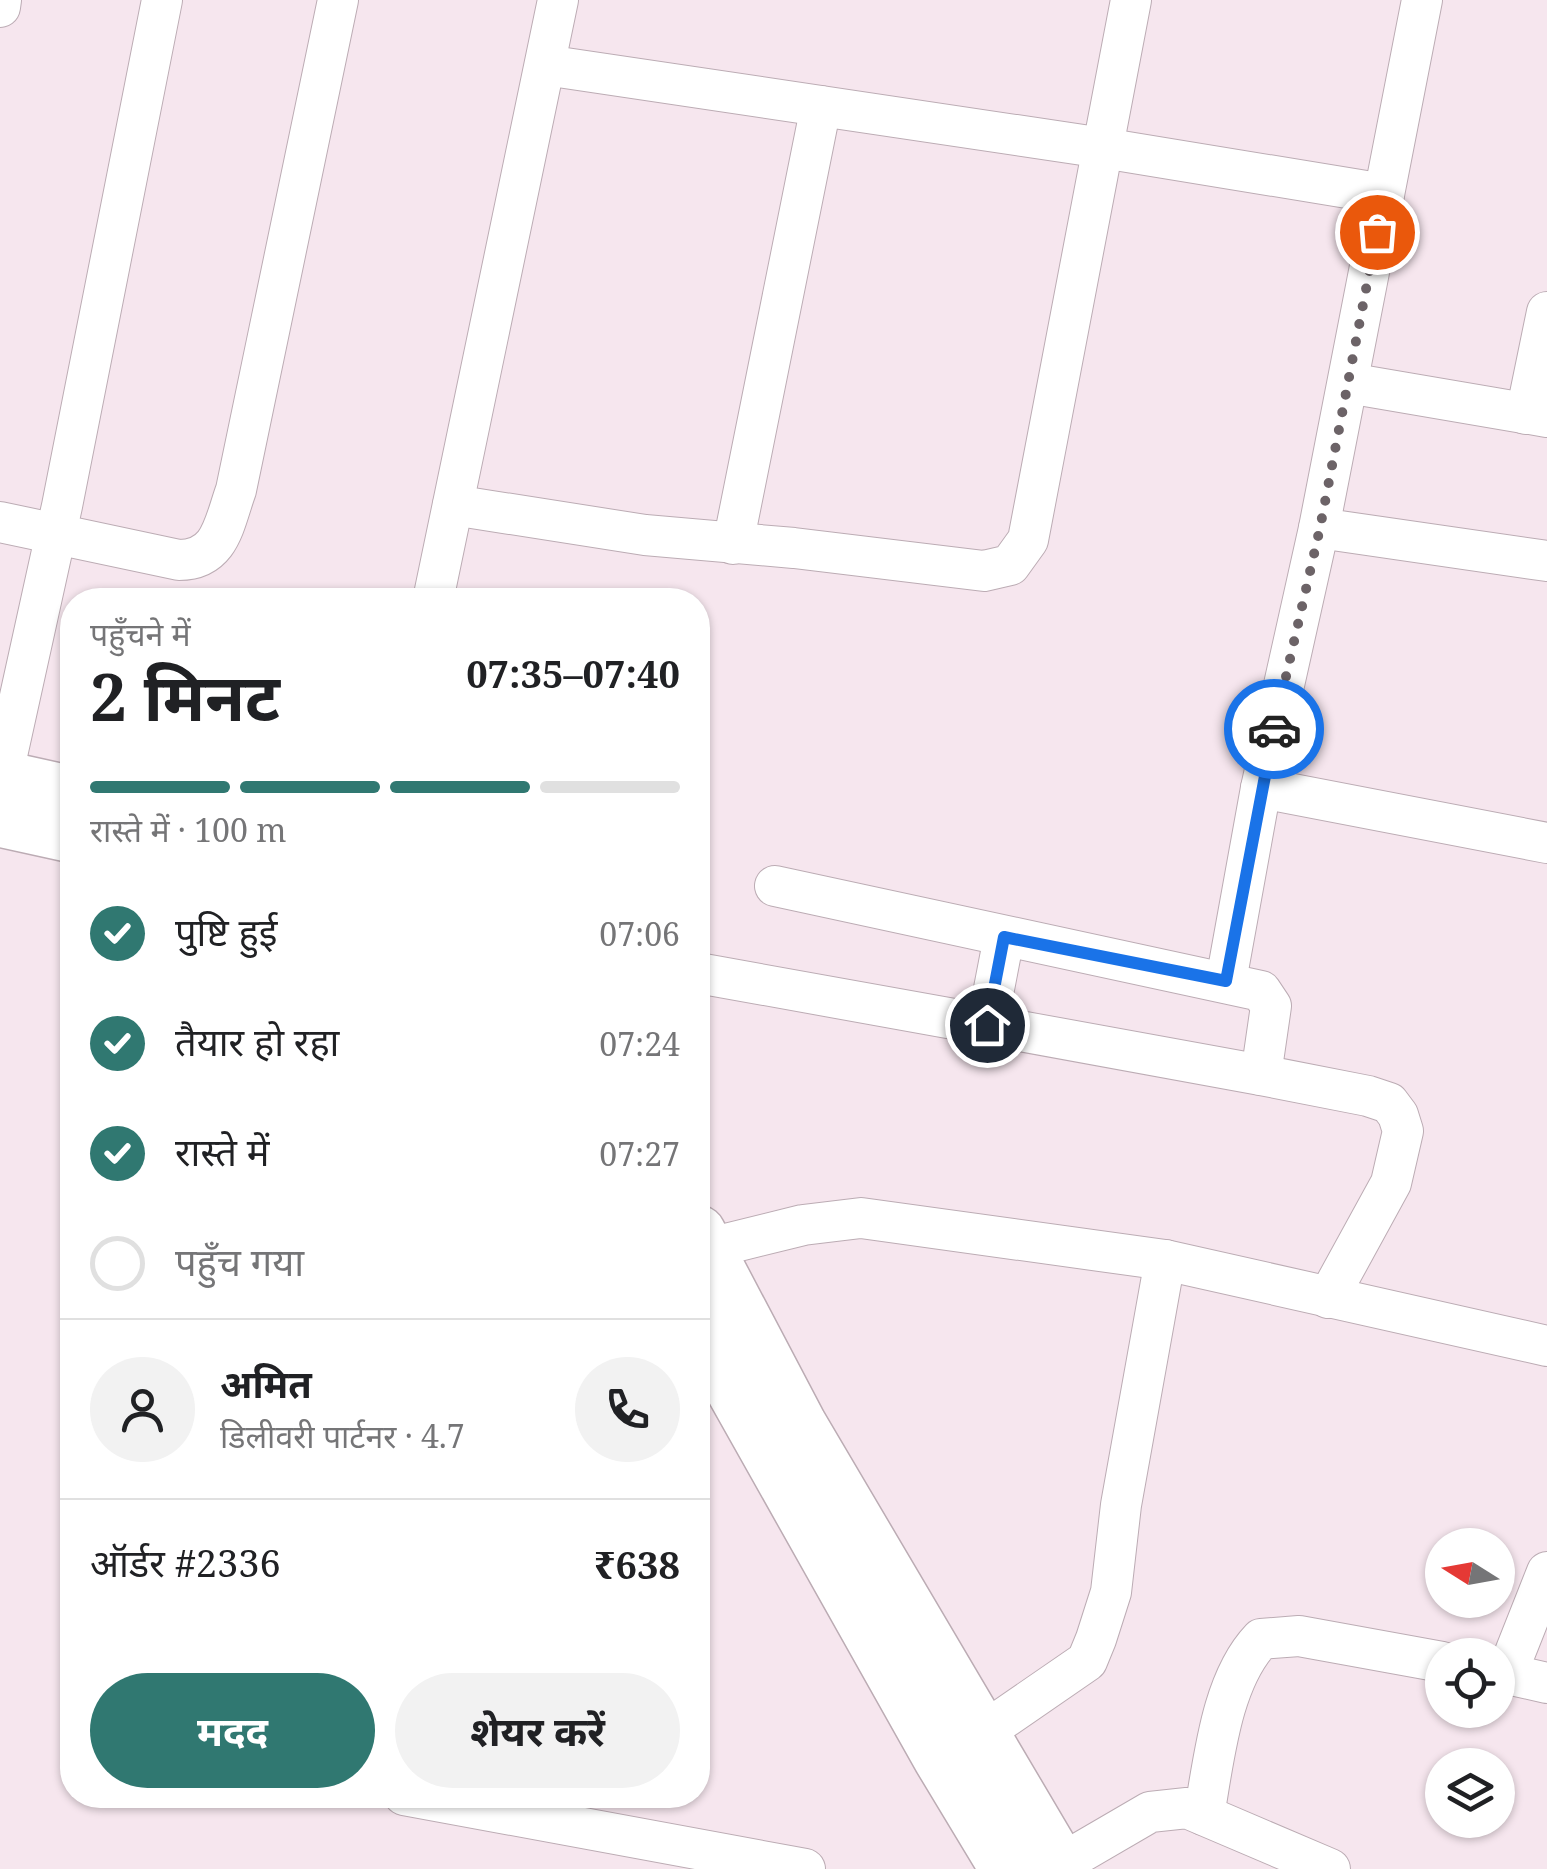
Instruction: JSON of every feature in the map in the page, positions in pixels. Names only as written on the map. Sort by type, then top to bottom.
[{"type":"street","points":[[1,792],[162,0]]},
{"type":"street","points":[[0,522],[178,560],[196,560],[217,544],[236,490],[338,0]]},
{"type":"street","points":[[436,588],[558,0]]},
{"type":"street","points":[[453,505],[646,535],[984,571],[1010,565],[1028,540],[1131,0]]},
{"type":"street","points":[[1226,981],[1261,788],[1320,528],[1422,0]]},
{"type":"street","points":[[544,65],[1384,194]]},
{"type":"street","points":[[732,544],[821,106]]},
{"type":"street","points":[[1348,383],[1536,415],[1547,312]]},
{"type":"street","points":[[1320,528],[1547,561]]},
{"type":"street","points":[[1261,788],[1547,844]]},
{"type":"street","points":[[1,792],[60,794]]},
{"type":"street","points":[[1,792],[60,828]]},
{"type":"street","points":[[774,886],[1261,991],[1268,996],[1271,1006],[1261,1075]]},
{"type":"street","points":[[987,1025],[1004,937]]},
{"type":"street","points":[[710,975],[1261,1075],[1388,1103],[1398,1115],[1403,1132],[1391,1182],[1328,1298]]},
{"type":"street","points":[[710,1240],[861,1218],[1165,1260],[1547,1346]]},
{"type":"street","points":[[710,1256],[799,1425],[981,1734],[1025,1867]]},
{"type":"street","points":[[981,1734],[1087,1660],[1096,1639],[1111,1592],[1121,1505],[1165,1260]]},
{"type":"street","points":[[710,1347],[941,1758],[1025,1867]]},
{"type":"street","points":[[1515,1643],[1547,1572]]},
{"type":"street","points":[[1204,1815],[1223,1714],[1251,1649],[1260,1639],[1299,1636],[1425,1659]]},
{"type":"street","points":[[1515,1675],[1547,1682]]},
{"type":"street","points":[[474,1808],[805,1869]]},
{"type":"street","points":[[1025,1867],[1150,1812],[1187,1808],[1330,1869]]},
{"type":"way so far","points":[[1274,729],[1320,528],[1377,232]]},
{"type":"route","points":[[987,1025],[1004,937],[1226,981],[1274,729]]}]
